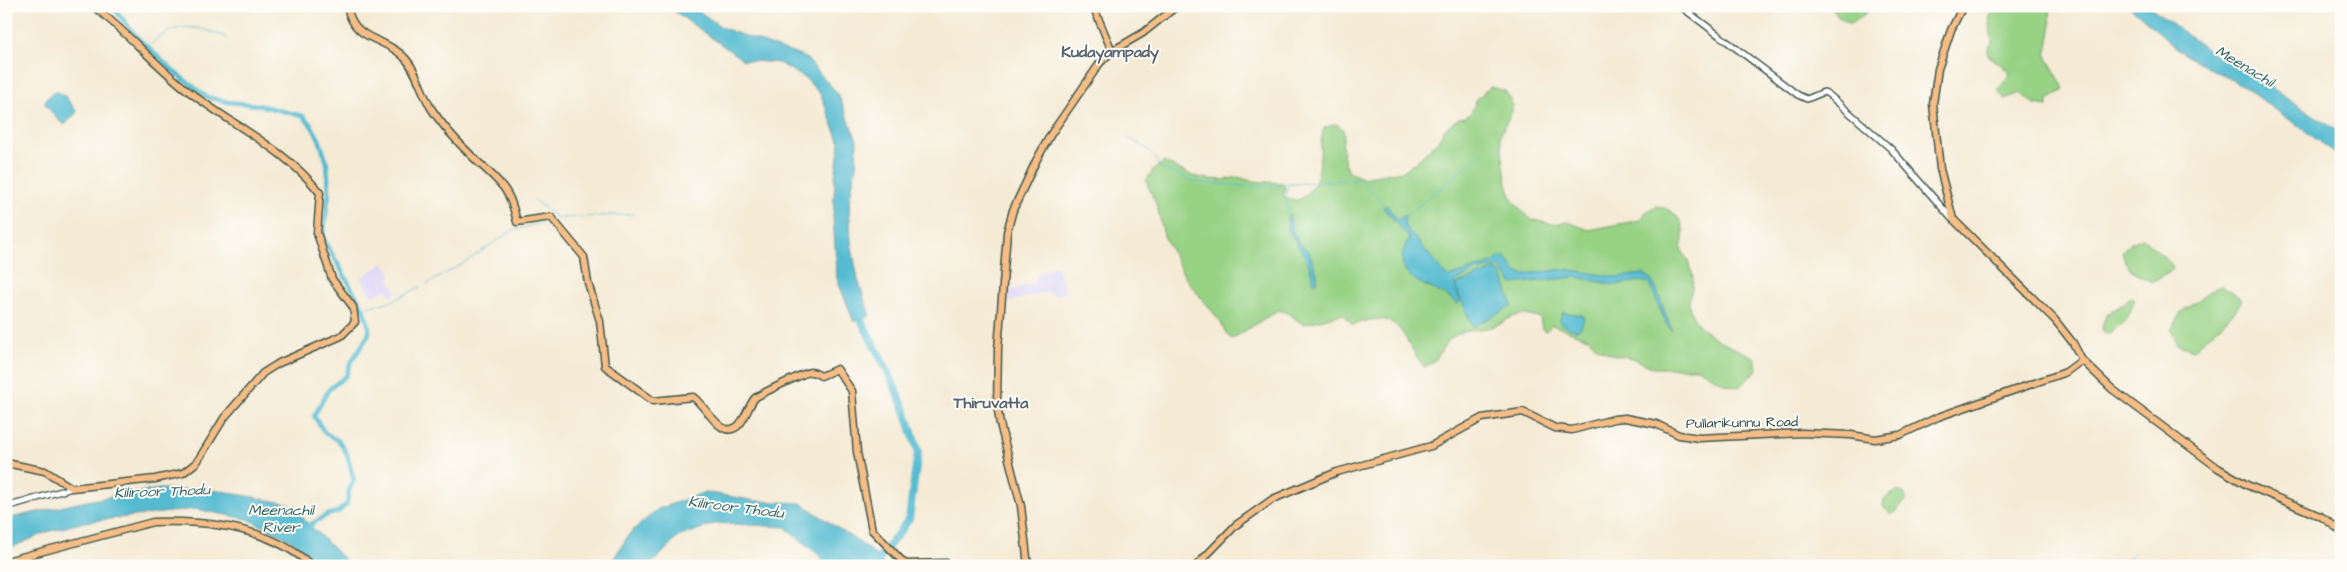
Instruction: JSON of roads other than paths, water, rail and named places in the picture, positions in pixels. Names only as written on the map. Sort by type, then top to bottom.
[{"type":"main road","points":[[6,463],[45,471],[72,488],[148,480],[183,473],[197,462],[224,418],[263,373],[279,363],[341,336],[355,322],[353,307],[332,279],[317,233],[320,193],[276,152],[187,91],[93,6]]},
{"type":"main road","points":[[347,6],[352,21],[358,29],[370,39],[404,56],[431,108],[452,136],[503,186],[511,202],[517,222],[553,218],[584,257],[588,283],[600,321],[605,366],[653,401],[693,397],[720,426],[728,430],[734,428],[748,413],[757,395],[802,373],[812,372],[821,376],[837,369],[852,391],[857,452],[872,530],[905,564],[946,563],[954,566]]},
{"type":"main road","points":[[1093,6],[1112,51]]},
{"type":"main road","points":[[1028,566],[1021,506],[1000,424],[997,404],[998,349],[1007,232],[1013,210],[1037,159],[1082,90],[1112,51],[1143,33],[1177,6]]},
{"type":"main road","points":[[1963,6],[1951,30],[1938,69],[1933,104],[1940,169],[1952,219],[2055,320],[2073,343],[2082,360],[2112,389],[2218,468],[2247,484],[2322,517],[2341,531]]},
{"type":"main road","name":"Pullarikunnu Road","points":[[1196,566],[1236,525],[1273,499],[1337,472],[1431,446],[1482,418],[1522,412],[1555,428],[1572,430],[1625,418],[1656,424],[1679,435],[1698,438],[1802,433],[1851,435],[1874,439],[1887,438],[1900,435],[1938,417],[2066,372],[2082,360]]},
{"type":"main road","points":[[6,561],[153,522],[177,521],[201,522],[247,531],[278,542],[312,566]]},
{"type":"street","points":[[1680,6],[1798,95],[1807,99],[1824,92],[1828,94],[1891,149],[1952,219]]},
{"type":"street","points":[[6,507],[72,488]]},
{"type":"water","points":[[667,6],[691,6],[723,28],[806,58],[838,94],[857,140],[856,167],[849,201],[851,242],[858,280],[870,316],[854,322],[837,279],[833,217],[835,177],[840,143],[821,95],[805,78],[779,63],[743,60]]},
{"type":"water","points":[[2129,6],[2149,6],[2206,49],[2260,80],[2341,133],[2341,157],[2243,86],[2185,55]]},
{"type":"water","points":[[55,91],[65,96],[77,112],[65,125],[58,120],[45,104],[46,99]]},
{"type":"water","points":[[1386,205],[1398,220],[1405,215],[1404,225],[1448,277],[1494,262],[1500,257],[1505,257],[1517,273],[1524,274],[1566,269],[1616,277],[1644,274],[1650,278],[1656,288],[1672,331],[1666,323],[1649,283],[1640,281],[1614,285],[1577,277],[1512,284],[1501,268],[1489,268],[1472,273],[1456,282],[1455,285],[1460,302],[1457,304],[1441,293],[1421,284],[1406,272],[1403,263],[1403,252],[1409,238],[1383,208]]},
{"type":"water","points":[[1289,213],[1292,230],[1299,243],[1309,252],[1317,273],[1317,281],[1314,283],[1307,260],[1290,232],[1287,220]]},
{"type":"water","points":[[1493,270],[1501,272],[1512,306],[1473,327],[1456,288],[1457,284]]},
{"type":"water","points":[[1563,312],[1582,315],[1584,319],[1581,327],[1574,330],[1563,325],[1559,321]]},
{"type":"water","name":"Meenachil River","points":[[159,489],[222,491],[289,504],[351,566],[319,566],[311,556],[290,540],[248,519],[195,509],[84,522],[47,532],[6,550],[6,519],[92,500]]},
{"type":"water","name":"Kiliroor Thodu","points":[[705,492],[756,501],[801,503],[873,552],[885,566],[826,566],[820,556],[785,527],[717,523],[678,537],[650,566],[609,566],[630,533],[658,509]]},
{"type":"waterway","points":[[112,6],[138,38],[173,71],[207,97],[228,102],[258,105],[303,116],[319,139],[327,163],[329,193],[323,238],[363,308],[369,326],[369,334],[350,364],[346,376],[329,389],[314,416],[325,433],[339,441],[347,454],[354,480],[349,490],[347,504],[338,512],[327,515],[306,527]]},
{"type":"waterway","points":[[148,47],[157,39],[176,29],[195,28],[227,38]]},
{"type":"waterway","points":[[1128,138],[1139,143],[1147,150],[1160,168],[1197,182],[1258,187],[1362,180],[1385,207]]},
{"type":"waterway","points":[[1404,218],[1482,153]]},
{"type":"waterway","points":[[1287,187],[1286,203],[1289,215]]},
{"type":"waterway","points":[[535,201],[557,218],[634,214]]},
{"type":"waterway","points":[[427,284],[464,263],[511,231],[546,221]]},
{"type":"waterway","points":[[1291,223],[1295,236]]},
{"type":"waterway","points":[[1299,247],[1308,261]]},
{"type":"waterway","points":[[363,308],[392,301],[420,287]]},
{"type":"waterway","points":[[857,312],[890,376],[906,413],[918,451],[909,519],[879,559],[869,566]]},
{"type":"waterway","points":[[2125,566],[2132,554]]},
{"type":"district","name":"Kudayampady","points":[[1110,51]]},
{"type":"district","name":"Thiruvatta","points":[[991,402]]},
{"type":"water label","name":"Meenachil","points":[[2245,66]]}]
